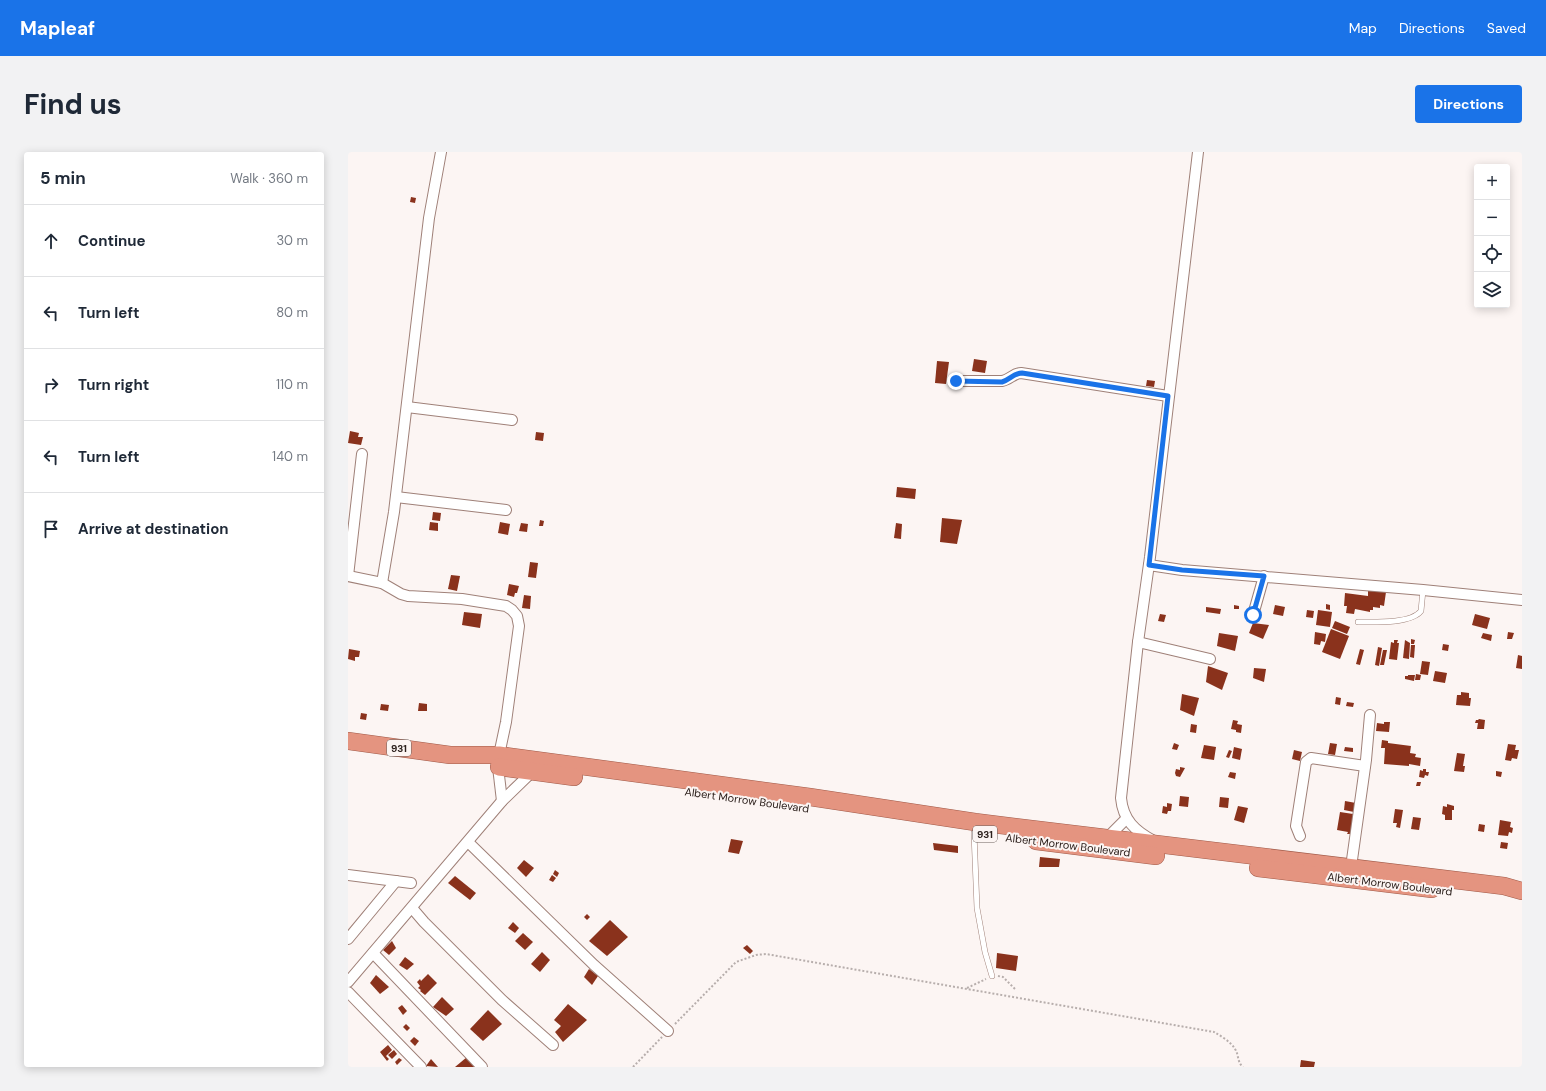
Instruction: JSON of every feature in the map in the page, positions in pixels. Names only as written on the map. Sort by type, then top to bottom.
[{"type":"highway","name":"Albert Morrow Boulevard","points":[[348,741],[498,761],[810,797],[975,822],[1504,886],[1522,891]]},
{"type":"highway","name":"Albert Morrow Boulevard","points":[[498,761],[532,772],[801,807],[974,833],[1503,898],[1522,898]]},
{"type":"street","points":[[382,583],[396,497],[429,218],[441,152]]},
{"type":"street","points":[[1163,845],[1139,831],[1126,819],[1121,798],[1138,642],[1149,565],[1198,152]]},
{"type":"street","points":[[956,381],[1002,382],[1018,373],[1022,373],[1168,396]]},
{"type":"street","points":[[407,407],[512,420]]},
{"type":"street","points":[[362,454],[348,576],[382,583],[401,594],[408,596],[462,599],[499,605],[512,610],[517,616],[518,626],[507,714],[498,761],[502,801]]},
{"type":"street","points":[[396,497],[506,510]]},
{"type":"street","points":[[1149,565],[1182,570],[1423,590],[1522,600]]},
{"type":"street","points":[[1253,615],[1264,576]]},
{"type":"street","points":[[1138,642],[1210,658]]},
{"type":"street","points":[[1351,867],[1365,766],[1370,715]]},
{"type":"street","points":[[1300,836],[1296,826],[1306,762],[1311,758],[1365,766]]},
{"type":"street","points":[[348,982],[502,801],[532,772]]},
{"type":"street","points":[[1108,837],[1126,819]]},
{"type":"street","points":[[468,842],[594,965],[668,1031]]},
{"type":"street","points":[[348,876],[411,883]]},
{"type":"street","points":[[348,939],[396,881]]},
{"type":"street","points":[[412,908],[424,922],[502,1000],[553,1044]]},
{"type":"street","points":[[373,953],[482,1067]]},
{"type":"street","points":[[348,992],[421,1067]]},
{"type":"lane","points":[[1358,622],[1405,619],[1412,617],[1421,612],[1423,590]]},
{"type":"lane","points":[[974,833],[977,908],[984,946],[992,976]]},
{"type":"path","points":[[633,1067],[736,962],[756,955],[766,954],[1214,1032],[1224,1038],[1235,1048],[1239,1063],[1243,1067]]},
{"type":"building","points":[[411,197],[416,198],[415,203],[410,202]]},
{"type":"building","points":[[974,359],[987,361],[985,373],[972,371]]},
{"type":"building","points":[[937,361],[949,362],[946,384],[935,383]]},
{"type":"building","points":[[1147,380],[1155,381],[1154,387],[1146,386]]},
{"type":"building","points":[[350,431],[359,433],[358,437],[363,437],[361,445],[348,443]]},
{"type":"building","points":[[536,432],[544,433],[543,441],[535,440]]},
{"type":"building","points":[[897,487],[916,489],[915,499],[896,497]]},
{"type":"building","points":[[433,512],[441,513],[440,521],[432,520]]},
{"type":"building","points":[[942,518],[962,520],[957,544],[940,542]]},
{"type":"building","points":[[540,520],[544,521],[543,526],[539,526]]},
{"type":"building","points":[[430,522],[438,523],[438,531],[429,530]]},
{"type":"building","points":[[500,522],[510,524],[508,535],[498,533]]},
{"type":"building","points":[[521,523],[528,524],[527,532],[519,531]]},
{"type":"building","points":[[896,523],[902,524],[901,539],[894,538]]},
{"type":"building","points":[[530,562],[538,563],[536,578],[528,577]]},
{"type":"building","points":[[451,575],[460,576],[457,591],[448,589]]},
{"type":"building","points":[[509,584],[519,586],[514,597],[507,595]]},
{"type":"building","points":[[1368,590],[1386,592],[1384,606],[1380,605],[1380,608],[1373,607],[1373,610],[1370,610],[1370,612],[1355,609],[1354,614],[1346,613],[1347,606],[1344,606],[1345,593],[1368,596]]},
{"type":"building","points":[[524,595],[531,596],[530,609],[522,608]]},
{"type":"building","points":[[1326,604],[1330,605],[1330,610],[1326,609]]},
{"type":"building","points":[[1234,605],[1239,606],[1239,609],[1234,609]]},
{"type":"building","points":[[1275,605],[1285,607],[1283,616],[1273,614]]},
{"type":"building","points":[[1206,607],[1221,609],[1220,614],[1206,612]]},
{"type":"building","points":[[1307,610],[1314,611],[1313,618],[1306,617]]},
{"type":"building","points":[[1318,610],[1332,612],[1330,627],[1316,625]]},
{"type":"building","points":[[464,612],[482,614],[480,628],[462,625]]},
{"type":"building","points":[[1160,614],[1166,615],[1164,622],[1158,621]]},
{"type":"building","points":[[1475,614],[1490,618],[1487,629],[1472,625]]},
{"type":"building","points":[[1335,621],[1350,627],[1347,634],[1332,628]]},
{"type":"building","points":[[1253,623],[1269,625],[1263,639],[1249,633]]},
{"type":"building","points":[[1331,629],[1349,636],[1340,659],[1322,652]]},
{"type":"building","points":[[1315,632],[1326,634],[1325,642],[1321,641],[1320,645],[1314,644]]},
{"type":"building","points":[[1508,632],[1514,633],[1512,639],[1507,639]]},
{"type":"building","points":[[1219,633],[1238,636],[1235,651],[1217,646]]},
{"type":"building","points":[[1483,633],[1492,635],[1491,641],[1481,638]]},
{"type":"building","points":[[1411,639],[1415,640],[1414,644],[1411,644]]},
{"type":"building","points":[[1394,640],[1398,640],[1397,643],[1399,643],[1397,660],[1389,659],[1391,642],[1394,643]]},
{"type":"building","points":[[1405,640],[1410,643],[1409,659],[1403,658]]},
{"type":"building","points":[[1443,644],[1449,645],[1448,651],[1442,650]]},
{"type":"building","points":[[1411,645],[1415,645],[1414,658],[1410,657]]},
{"type":"building","points":[[1378,647],[1382,648],[1379,666],[1375,665]]},
{"type":"building","points":[[349,649],[360,651],[359,657],[355,657],[355,661],[348,659]]},
{"type":"building","points":[[1360,649],[1364,650],[1360,665],[1356,664]]},
{"type":"building","points":[[1383,650],[1387,650],[1384,665],[1380,665]]},
{"type":"building","points":[[1518,655],[1522,656],[1522,669],[1516,668]]},
{"type":"building","points":[[1422,661],[1430,662],[1428,675],[1420,674]]},
{"type":"building","points":[[1208,666],[1228,673],[1222,690],[1206,682]]},
{"type":"building","points":[[1254,668],[1266,669],[1264,682],[1253,678]]},
{"type":"building","points":[[1435,671],[1447,673],[1445,683],[1433,681]]},
{"type":"building","points":[[1416,674],[1421,675],[1420,680],[1415,680]]},
{"type":"building","points":[[1415,675],[1414,681],[1405,679],[1405,676]]},
{"type":"building","points":[[1461,692],[1469,693],[1469,698],[1471,698],[1470,706],[1456,705],[1457,695],[1461,695]]},
{"type":"building","points":[[1182,694],[1199,698],[1194,716],[1180,710]]},
{"type":"building","points":[[1336,697],[1341,698],[1340,705],[1335,704]]},
{"type":"building","points":[[1347,702],[1354,703],[1353,707],[1346,706]]},
{"type":"building","points":[[419,703],[427,704],[427,711],[418,711]]},
{"type":"building","points":[[381,704],[389,705],[388,711],[380,710]]},
{"type":"building","points":[[361,713],[367,714],[366,720],[360,719]]},
{"type":"building","points":[[1233,720],[1238,721],[1237,724],[1242,725],[1241,733],[1231,729]]},
{"type":"building","points":[[1476,720],[1485,720],[1484,729],[1477,729],[1478,723],[1475,723]]},
{"type":"building","points":[[1384,722],[1390,722],[1389,732],[1376,731],[1377,723],[1384,724]]},
{"type":"building","points":[[1191,724],[1197,725],[1196,733],[1190,732]]},
{"type":"building","points":[[1382,740],[1388,741],[1388,743],[1411,746],[1410,753],[1416,754],[1415,757],[1421,758],[1420,766],[1409,764],[1409,766],[1384,764],[1385,748],[1381,748]]},
{"type":"building","points":[[1174,743],[1179,745],[1177,750],[1172,749]]},
{"type":"building","points":[[1330,743],[1337,744],[1335,755],[1328,754]]},
{"type":"building","points":[[1508,744],[1516,745],[1515,750],[1519,750],[1517,759],[1512,758],[1511,761],[1505,760]]},
{"type":"building","points":[[1204,745],[1216,747],[1214,760],[1201,758]]},
{"type":"building","points":[[1234,747],[1242,749],[1240,760],[1232,758]]},
{"type":"building","points":[[1345,747],[1353,748],[1353,752],[1344,751]]},
{"type":"building","points":[[1229,750],[1232,751],[1229,758],[1226,757]]},
{"type":"building","points":[[1294,750],[1302,752],[1300,761],[1292,759]]},
{"type":"building","points":[[1457,753],[1465,754],[1463,766],[1465,766],[1464,772],[1454,771]]},
{"type":"building","points":[[1180,767],[1185,768],[1180,777],[1176,776],[1175,773],[1176,769],[1180,770]]},
{"type":"building","points":[[1423,769],[1426,769],[1426,772],[1429,772],[1428,776],[1425,775],[1424,778],[1419,777],[1420,770],[1423,771]]},
{"type":"building","points":[[1496,771],[1502,772],[1501,777],[1496,776]]},
{"type":"building","points":[[1230,772],[1236,773],[1235,779],[1228,777]]},
{"type":"building","points":[[1417,782],[1421,782],[1420,786],[1416,786]]},
{"type":"building","points":[[1180,796],[1189,797],[1188,807],[1179,806]]},
{"type":"building","points":[[1220,797],[1229,798],[1228,808],[1219,807]]},
{"type":"building","points":[[1345,801],[1356,803],[1354,812],[1344,810]]},
{"type":"building","points":[[1167,803],[1172,804],[1171,811],[1168,811],[1167,814],[1162,813],[1163,806],[1167,807]]},
{"type":"building","points":[[1447,804],[1454,806],[1454,810],[1452,810],[1452,820],[1445,820],[1445,815],[1442,814],[1443,806],[1447,807]]},
{"type":"building","points":[[1238,806],[1248,808],[1244,823],[1234,820]]},
{"type":"building","points":[[1395,809],[1403,810],[1400,828],[1396,827],[1397,823],[1393,823]]},
{"type":"building","points":[[1340,812],[1353,814],[1351,834],[1337,830]]},
{"type":"building","points":[[1413,817],[1421,818],[1419,830],[1411,829]]},
{"type":"building","points":[[1500,820],[1511,822],[1510,827],[1513,828],[1512,833],[1509,832],[1508,836],[1498,835]]},
{"type":"building","points":[[1479,824],[1485,825],[1484,832],[1478,831]]},
{"type":"building","points":[[731,839],[743,841],[739,854],[728,852]]},
{"type":"building","points":[[1501,842],[1508,843],[1507,849],[1500,848]]},
{"type":"building","points":[[933,843],[958,846],[958,853],[934,850]]},
{"type":"building","points":[[1040,857],[1060,859],[1059,867],[1039,867]]},
{"type":"building","points":[[524,860],[534,868],[526,877],[517,868]]},
{"type":"building","points":[[555,870],[559,873],[557,877],[553,874]]},
{"type":"building","points":[[552,875],[556,878],[553,882],[549,880]]},
{"type":"building","points":[[455,876],[476,893],[470,900],[448,883]]},
{"type":"building","points":[[587,914],[590,917],[587,920],[584,917]]},
{"type":"building","points":[[610,920],[628,937],[607,956],[589,941]]},
{"type":"building","points":[[513,922],[519,928],[515,933],[508,928]]},
{"type":"building","points":[[523,933],[533,942],[525,950],[515,941]]},
{"type":"building","points":[[392,941],[396,948],[389,955],[383,950]]},
{"type":"building","points":[[747,945],[753,951],[750,954],[743,948]]},
{"type":"building","points":[[542,952],[550,960],[540,972],[531,964]]},
{"type":"building","points":[[997,953],[1018,956],[1016,971],[996,968]]},
{"type":"building","points":[[405,957],[414,964],[407,970],[399,965]]},
{"type":"building","points":[[589,969],[598,976],[592,985],[584,977]]},
{"type":"building","points":[[428,974],[437,983],[425,995],[418,988],[420,986],[417,982],[420,979],[421,981]]},
{"type":"building","points":[[376,975],[389,987],[380,994],[370,983]]},
{"type":"building","points":[[442,997],[454,1009],[446,1016],[433,1007]]},
{"type":"building","points":[[568,1004],[587,1020],[563,1042],[555,1032],[561,1026],[554,1020]]},
{"type":"building","points":[[402,1005],[407,1011],[403,1015],[398,1008]]},
{"type":"building","points":[[488,1010],[502,1024],[483,1041],[470,1029]]},
{"type":"building","points":[[406,1024],[410,1028],[407,1031],[403,1027]]},
{"type":"building","points":[[414,1037],[419,1041],[415,1046],[410,1041]]},
{"type":"building","points":[[388,1045],[392,1050],[386,1056],[389,1059],[387,1061],[380,1052]]},
{"type":"building","points":[[394,1050],[397,1054],[392,1059],[388,1055]]},
{"type":"building","points":[[467,1057],[476,1067],[455,1067]]},
{"type":"building","points":[[399,1058],[402,1060],[397,1065],[395,1062]]},
{"type":"building","points":[[431,1059],[438,1067],[426,1066]]},
{"type":"building","points":[[1301,1060],[1315,1062],[1314,1067],[1300,1067]]},
{"type":"route","points":[[956,381],[1002,382],[1018,373],[1022,373],[1168,396],[1149,565],[1182,570],[1264,576],[1253,615]]}]
